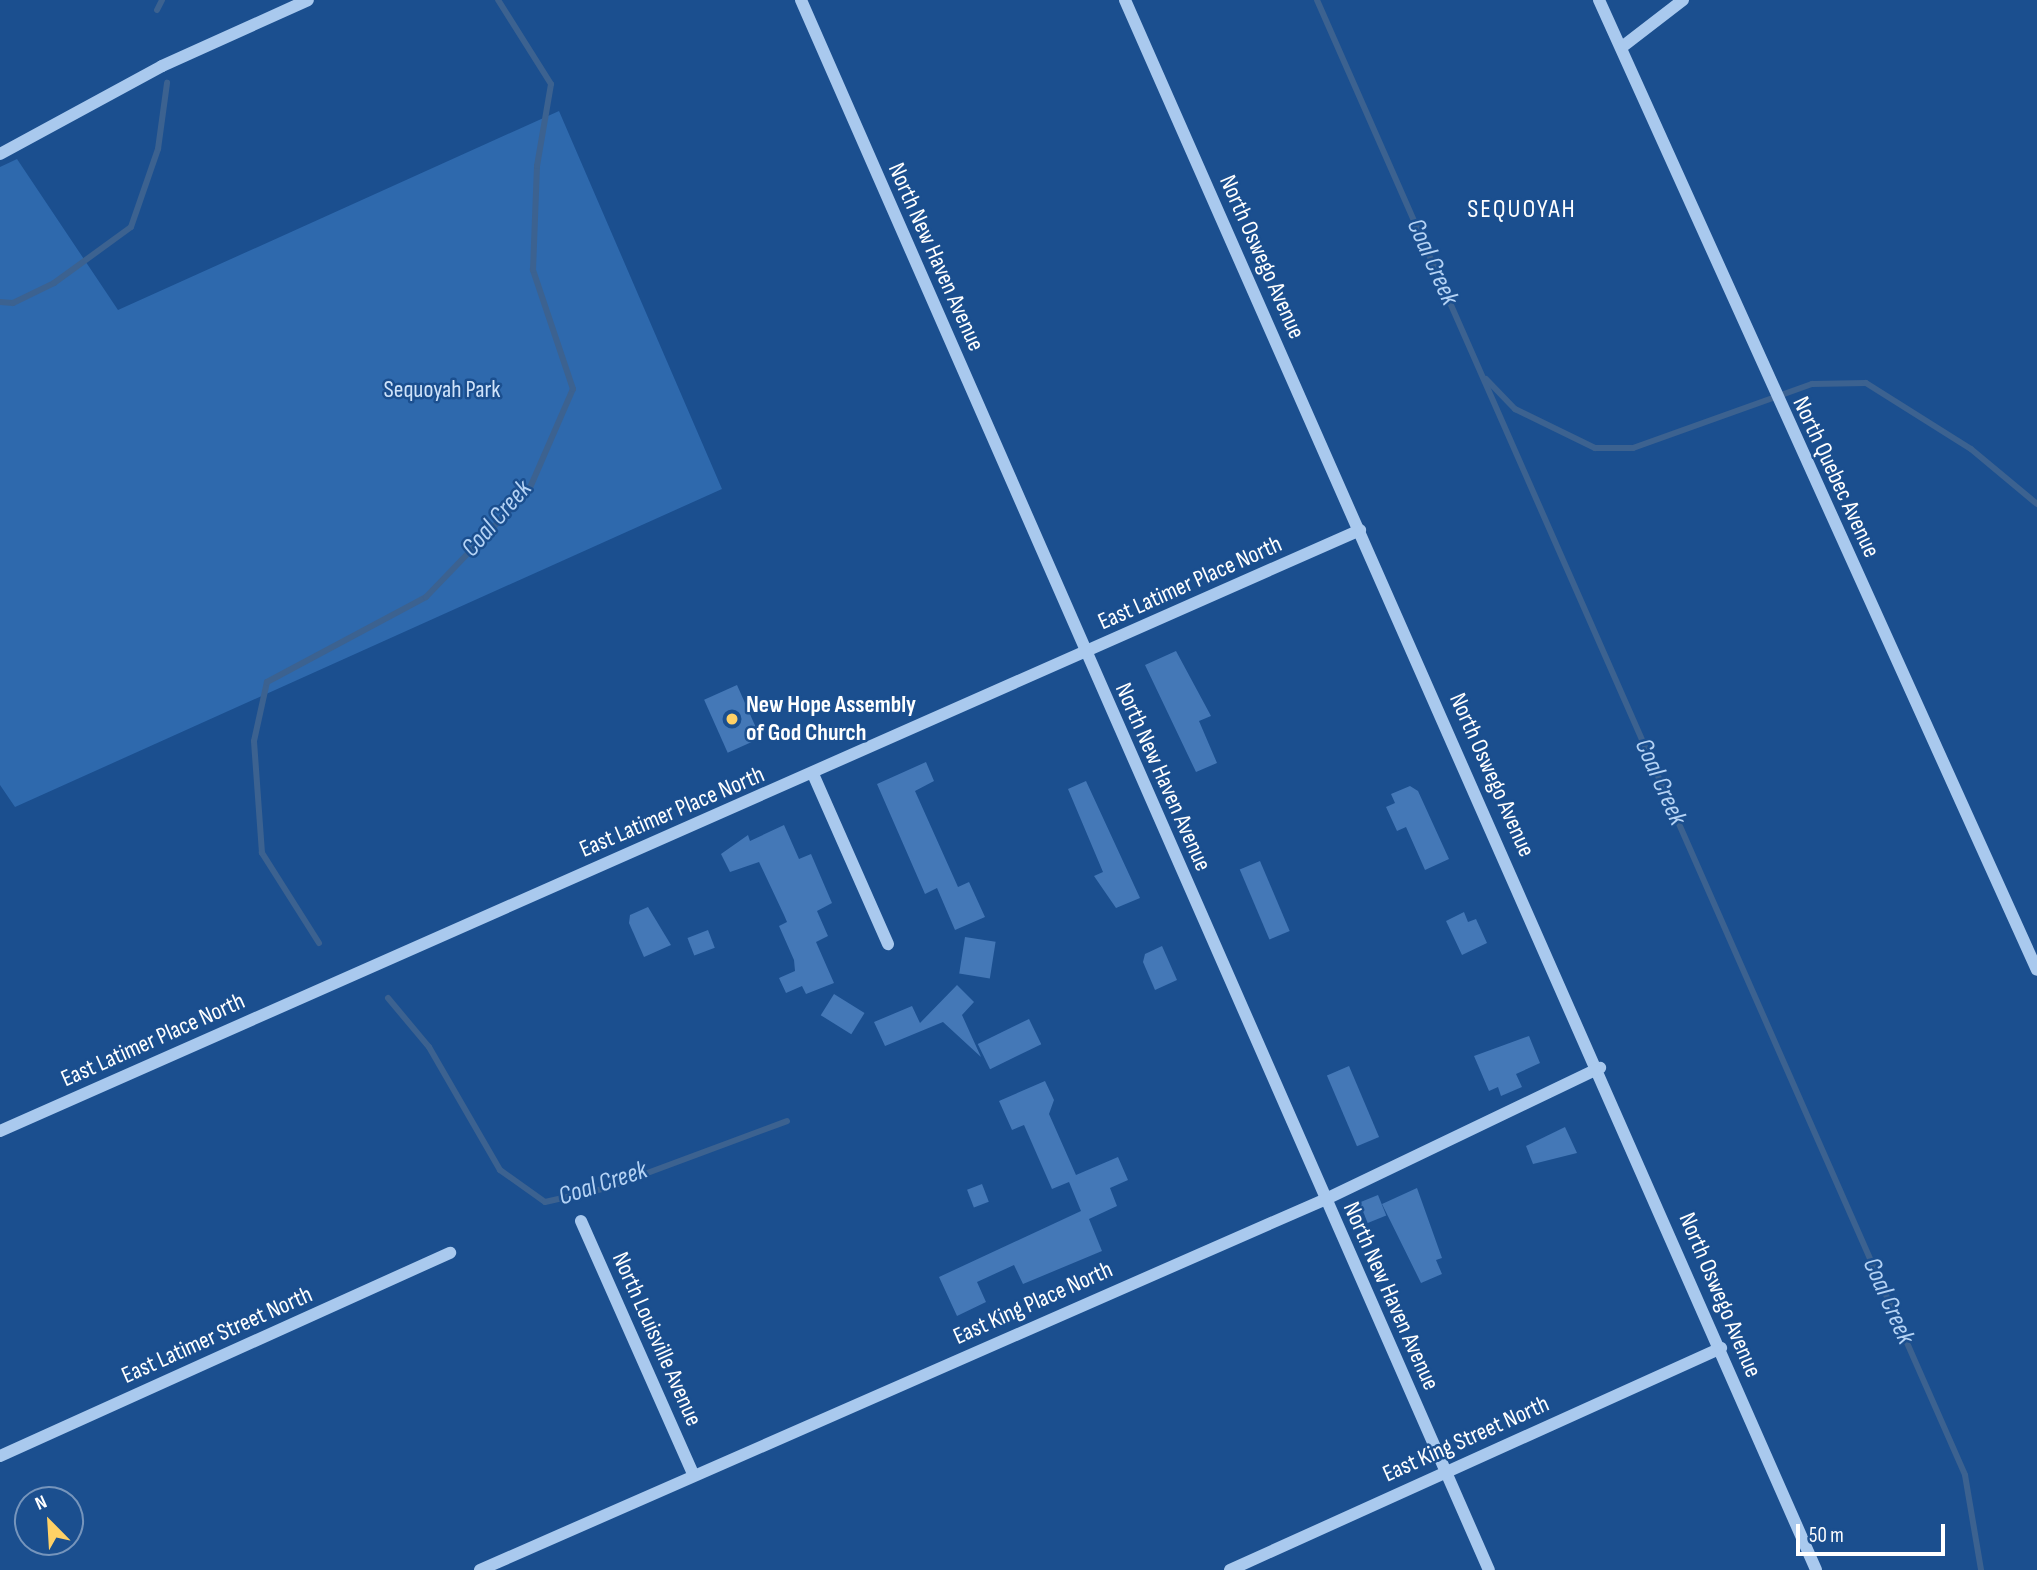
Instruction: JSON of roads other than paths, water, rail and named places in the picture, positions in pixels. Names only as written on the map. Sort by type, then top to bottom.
[{"type":"street","points":[[0,154],[181,56],[308,0]]},
{"type":"street","name":"North New Haven Avenue","points":[[801,0],[1489,1570]]},
{"type":"street","name":"North Oswego Avenue","points":[[1125,0],[1600,1068],[1816,1570]]},
{"type":"street","name":"North Quebec Avenue","points":[[1599,0],[2037,970]]},
{"type":"street","points":[[1622,47],[1684,0]]},
{"type":"street","name":"East Latimer Place North","points":[[0,1131],[813,775],[1360,530]]},
{"type":"street","points":[[813,775],[888,944]]},
{"type":"street","name":"East King Place North","points":[[480,1570],[693,1474],[1325,1199],[1600,1068]]},
{"type":"street","name":"North Louisville Avenue","points":[[581,1221],[693,1474]]},
{"type":"street","name":"East Latimer Street North","points":[[0,1456],[450,1253]]},
{"type":"street","name":"East King Street North","points":[[1230,1570],[1721,1348]]},
{"type":"waterway","points":[[157,10],[162,0]]},
{"type":"waterway","name":"Coal Creek","points":[[319,943],[262,853],[254,741],[267,682],[426,597],[529,490],[573,389],[533,270],[537,166],[551,84],[498,0]]},
{"type":"waterway","name":"Coal Creek","points":[[1317,0],[1965,1475],[1981,1570]]},
{"type":"waterway","points":[[0,302],[13,303],[54,283],[131,227],[158,149],[167,83]]},
{"type":"waterway","points":[[1486,379],[1515,409],[1595,448],[1633,448],[1812,384],[1866,383],[1971,449],[2037,504]]},
{"type":"waterway","name":"Coal Creek","points":[[388,998],[429,1047],[500,1170],[545,1202],[607,1188],[787,1121]]},
{"type":"place","name":"New Hope Assembly of God Church","points":[[732,719]]},
{"type":"district","name":"SEQUOYAH","points":[[1522,210]]},
{"type":"park label","name":"Sequoyah Park","points":[[442,390]]}]
